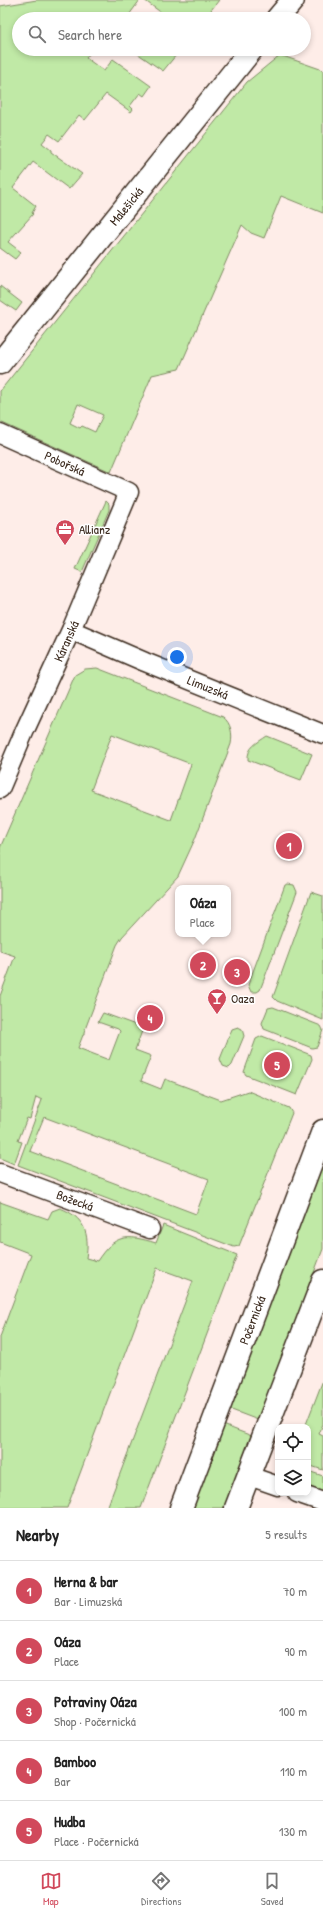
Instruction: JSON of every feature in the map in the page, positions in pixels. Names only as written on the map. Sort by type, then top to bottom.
[{"type":"street","points":[[283,12],[293,0]]},
{"type":"street","name":"Malešická","points":[[0,363],[246,56]]},
{"type":"street","name":"Pobořská","points":[[0,434],[129,492]]},
{"type":"street","name":"Káranská","points":[[0,789],[25,730],[71,630],[129,492]]},
{"type":"street","name":"Limuzská","points":[[71,630],[145,662],[323,734]]},
{"type":"street","name":"Počernická","points":[[181,1508],[323,1131]]},
{"type":"street","name":"Božecká","points":[[0,1173],[150,1229]]},
{"type":"street","points":[[236,1508],[323,1281]]},
{"type":"street","points":[[249,1476],[275,1485]]},
{"type":"street","points":[[306,1496],[323,1502]]},
{"type":"green space","points":[[37,0],[140,0],[131,12],[12,12],[12,56],[88,56],[86,58],[104,71],[113,59],[151,86],[144,96],[140,93],[130,106],[133,109],[131,112],[106,94],[85,120],[79,115],[59,141],[49,134],[42,143],[51,150],[51,152],[82,174],[69,189],[33,162],[13,188],[36,206],[32,213],[33,214],[8,242],[21,252],[15,259],[0,248],[0,6]]},
{"type":"green space","points":[[144,0],[219,0],[210,12],[160,12]]},
{"type":"green space","points":[[141,56],[175,56],[163,71]]},
{"type":"green space","points":[[279,56],[283,56],[323,70],[323,213],[281,196],[264,238],[251,233],[242,225],[179,369],[152,375],[111,472],[0,422],[0,391],[247,82]],"holes":[[[78,404],[103,415],[95,432],[82,426],[80,428],[70,423]]]},
{"type":"green space","points":[[0,286],[22,303],[16,311],[0,300]]},
{"type":"green space","points":[[106,501],[109,504],[109,510],[82,572],[75,569]]},
{"type":"green space","points":[[97,668],[223,717],[228,722],[231,729],[231,744],[195,839],[178,876],[122,937],[117,945],[78,1048],[109,1060],[120,1031],[98,1022],[103,1013],[141,1027],[142,1031],[135,1050],[151,1056],[141,1081],[161,1089],[165,1079],[221,1100],[248,1091],[289,1108],[292,1113],[239,1246],[234,1247],[18,1165],[42,1100],[36,1097],[30,1119],[27,1118],[18,1141],[22,1142],[14,1164],[0,1158],[0,996],[15,956],[0,951],[0,848],[75,675],[85,669]],"holes":[[[112,734],[191,764],[171,820],[91,790]],[[44,1117],[209,1179],[196,1214],[30,1151]]]},
{"type":"green space","points":[[267,736],[312,754],[301,780],[248,760],[251,749],[256,743]]},
{"type":"green space","points":[[285,885],[294,885],[297,892],[260,990],[257,992],[251,992],[248,985]]},
{"type":"green space","points":[[311,892],[323,896],[323,1020],[277,1001],[273,997]]},
{"type":"green space","points":[[273,1007],[321,1026],[323,1030],[317,1047],[312,1048],[264,1029],[262,1023],[268,1008]]},
{"type":"green space","points":[[238,1027],[242,1029],[244,1036],[232,1065],[229,1068],[223,1066],[220,1059],[232,1029]]},
{"type":"green space","points":[[262,1036],[311,1055],[312,1059],[297,1095],[246,1075],[244,1072],[256,1039]]},
{"type":"green space","points":[[323,1161],[323,1249],[258,1420],[229,1409]]},
{"type":"green space","points":[[0,1202],[48,1219],[52,1211],[60,1208],[75,1216],[84,1227],[86,1234],[86,1258],[97,1261],[103,1252],[122,1238],[137,1238],[156,1243],[163,1225],[237,1255],[141,1508],[107,1508],[193,1281],[157,1268],[67,1508],[0,1508],[0,1337],[31,1254],[0,1242]]},
{"type":"green space","points":[[323,1380],[323,1424],[319,1434],[323,1436],[323,1470],[311,1466],[311,1424],[306,1424]]},
{"type":"green space","points":[[223,1425],[252,1436],[225,1508],[192,1508]]},
{"type":"green space","points":[[311,1472],[323,1476],[323,1493],[311,1488]]},
{"type":"place","name":"Allianz","points":[[65,546]]},
{"type":"place","name":"Herna & bar","points":[[289,846]]},
{"type":"place","name":"Oáza","points":[[203,965]]},
{"type":"place","name":"Potraviny Oáza","points":[[237,972]]},
{"type":"place","name":"Oaza","points":[[217,1015]]},
{"type":"place","name":"Bamboo","points":[[150,1018]]},
{"type":"place","name":"Hudba","points":[[277,1065]]}]
